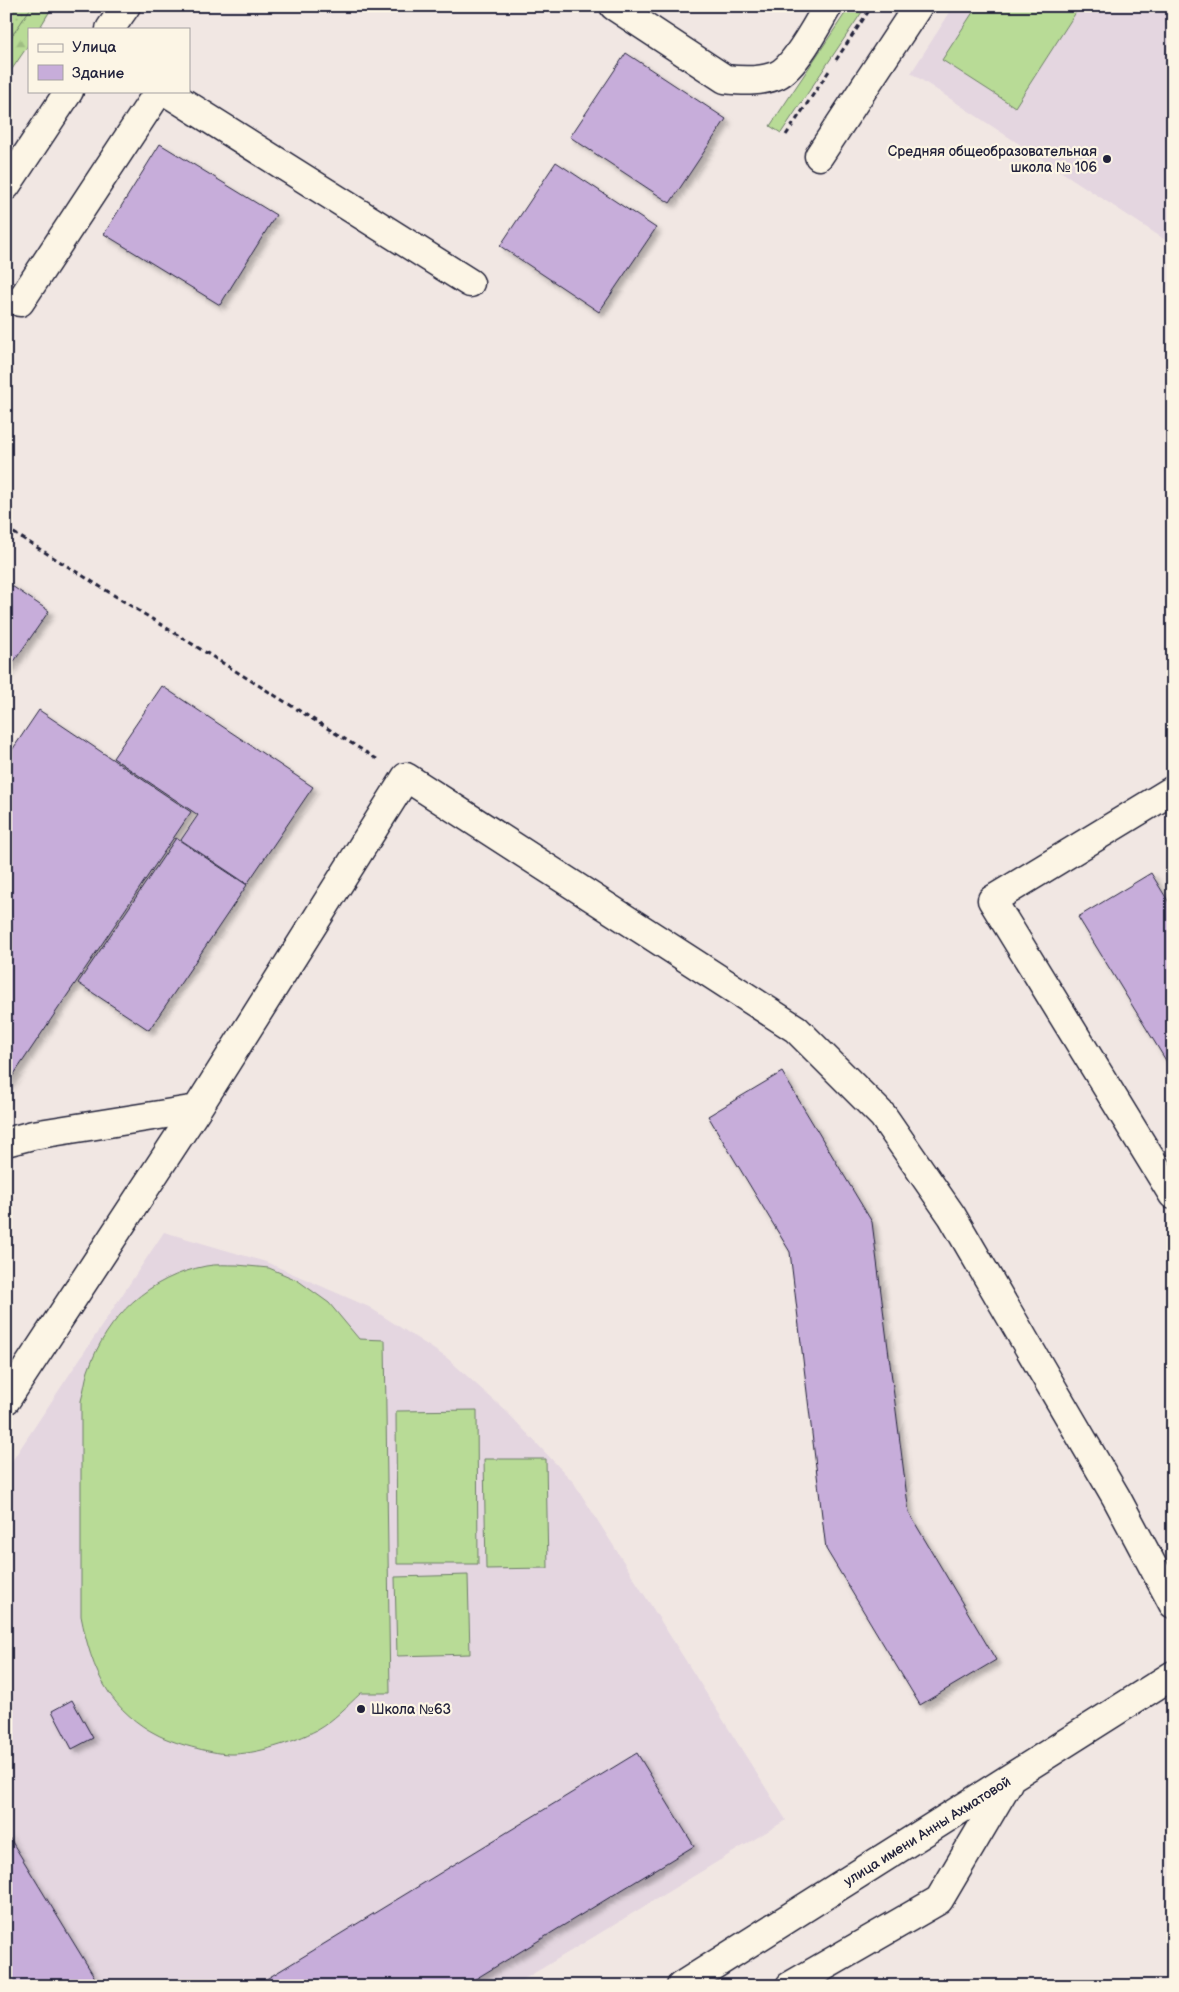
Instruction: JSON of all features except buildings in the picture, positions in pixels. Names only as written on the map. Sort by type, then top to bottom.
[{"type":"street","points":[[111,28],[126,6]]},
{"type":"street","points":[[614,6],[725,79],[746,82],[776,76],[790,66],[828,6]]},
{"type":"street","points":[[819,156],[918,6]]},
{"type":"street","points":[[6,186],[68,92]]},
{"type":"street","points":[[20,302],[158,92]]},
{"type":"street","points":[[167,92],[470,284]]},
{"type":"street","points":[[6,1400],[197,1109],[406,777],[796,1029],[883,1116],[952,1216],[1116,1497],[1173,1604]]},
{"type":"street","points":[[1173,790],[992,900],[1173,1194]]},
{"type":"street","points":[[6,1142],[34,1135],[197,1109]]},
{"type":"street","name":"улица имени Анны Ахматовой","points":[[681,1986],[1173,1675]]},
{"type":"street","points":[[790,1986],[939,1900],[1012,1777]]},
{"type":"path","points":[[6,528],[406,777]]},
{"type":"shaded area","name":"Средняя общеобразовательная школа № 106","points":[[954,6],[1173,6],[1173,245],[911,73]]},
{"type":"shaded area","name":"Школа №63","points":[[164,1232],[266,1262],[369,1307],[447,1358],[507,1412],[574,1483],[786,1820],[513,1986],[6,1986],[6,1470]]},
{"type":"green space","points":[[6,6],[53,6],[40,28],[28,28],[28,45],[6,78]]},
{"type":"green space","points":[[6,6],[32,6],[6,45]]},
{"type":"green space","points":[[850,6],[866,6],[781,133],[770,126]]},
{"type":"green space","points":[[977,6],[1080,6],[1015,107],[942,60]]},
{"type":"green space","points":[[210,1265],[269,1268],[297,1280],[329,1303],[359,1339],[385,1340],[390,1693],[361,1693],[329,1722],[308,1735],[262,1750],[229,1754],[212,1752],[181,1744],[142,1726],[129,1716],[112,1697],[94,1664],[81,1616],[81,1401],[88,1371],[96,1351],[106,1333],[133,1302],[166,1279],[185,1271]]},
{"type":"green space","points":[[477,1410],[478,1564],[397,1564],[396,1411]]},
{"type":"green space","points":[[484,1459],[546,1459],[548,1568],[486,1569]]},
{"type":"green space","points":[[468,1575],[470,1654],[397,1656],[395,1577]]},
{"type":"place","name":"Средняя общеобразовательная школа № 106","points":[[1107,159]]},
{"type":"place","name":"Школа №63","points":[[361,1709]]}]
